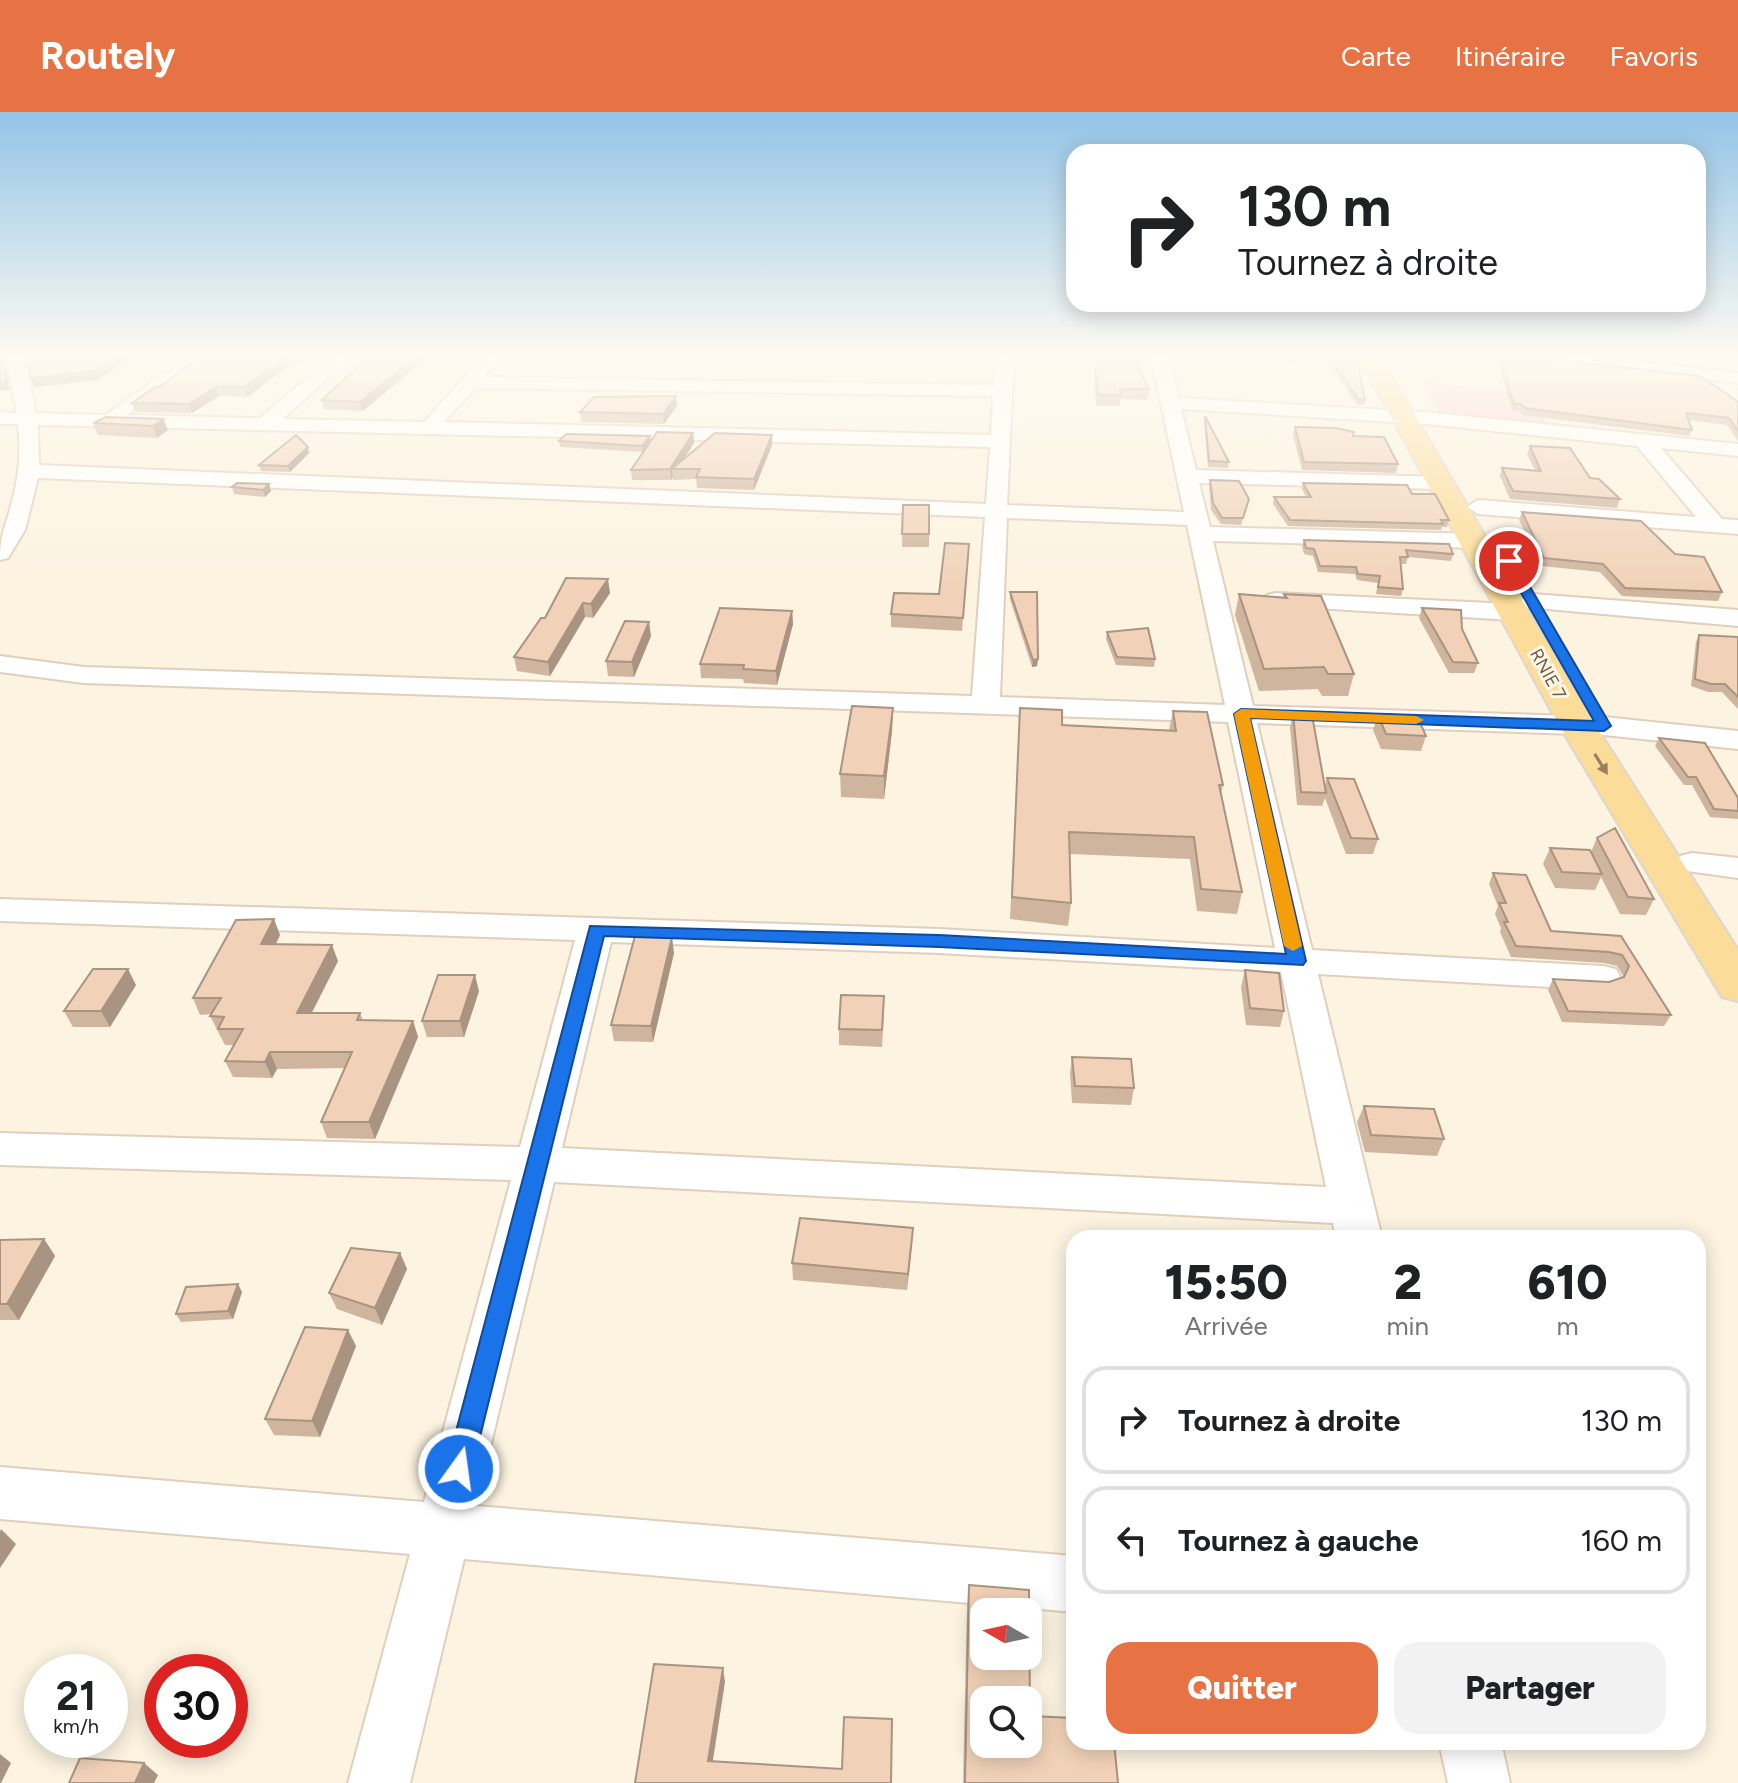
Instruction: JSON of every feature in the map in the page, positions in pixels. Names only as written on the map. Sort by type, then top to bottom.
[{"type":"main road","name":"RNIE 7","points":[[1422,434],[1441,483],[1476,541],[1522,607],[1738,986]]},
{"type":"main road","name":"RNIE 7","points":[[1428,434],[1478,507],[1522,607]]},
{"type":"main road","name":"RNIE 7","points":[[1590,726],[1692,863],[1738,934]]},
{"type":"street","points":[[40,434],[47,442]]},
{"type":"street","points":[[3,546],[21,514],[28,471],[47,442],[71,434]]},
{"type":"street","points":[[692,434],[1000,441]]},
{"type":"street","points":[[985,706],[1000,434]]},
{"type":"street","points":[[0,1149],[537,1164],[1355,1222],[1178,434]]},
{"type":"street","points":[[1577,434],[1738,450]]},
{"type":"street","points":[[1644,441],[1715,525]]},
{"type":"street","points":[[28,471],[996,511],[1198,527],[1476,541]]},
{"type":"street","points":[[1187,476],[1441,483]]},
{"type":"street","points":[[1478,507],[1738,527]]},
{"type":"street","points":[[1215,597],[1738,618]]},
{"type":"street","points":[[0,664],[84,675],[1590,726],[1738,740]]},
{"type":"street","points":[[0,690],[84,675]]},
{"type":"street","points":[[1692,863],[1738,868]]},
{"type":"street","points":[[0,910],[939,941],[1603,978]]},
{"type":"street","points":[[379,1783],[596,930]]},
{"type":"street","points":[[0,1493],[1066,1583]]},
{"type":"street","points":[[1472,1750],[1479,1783]]},
{"type":"building","points":[[566,434],[650,436],[642,446],[559,441]]},
{"type":"building","points":[[656,434],[692,434],[670,469],[631,470]]},
{"type":"building","points":[[714,434],[772,435],[754,479],[696,477],[700,469],[672,469]]},
{"type":"building","points":[[1207,434],[1214,434],[1229,462],[1209,461]]},
{"type":"building","points":[[1297,434],[1354,434],[1384,437],[1398,464],[1304,462]]},
{"type":"building","points":[[296,435],[308,447],[288,466],[259,465]]},
{"type":"building","points":[[1530,446],[1570,448],[1590,478],[1599,479],[1620,499],[1513,491],[1502,468],[1541,471]]},
{"type":"building","points":[[1210,480],[1239,481],[1249,499],[1243,518],[1222,518],[1213,503]]},
{"type":"building","points":[[237,483],[269,484],[263,490],[232,487]]},
{"type":"building","points":[[1303,483],[1407,485],[1412,494],[1435,494],[1449,520],[1441,520],[1443,524],[1290,520],[1274,497],[1311,497]]},
{"type":"building","points":[[903,505],[929,505],[929,534],[902,534]]},
{"type":"building","points":[[1522,512],[1641,521],[1675,554],[1704,557],[1722,592],[1625,588],[1603,564],[1544,558]]},
{"type":"building","points":[[1304,540],[1449,544],[1453,554],[1406,550],[1408,557],[1400,557],[1403,589],[1378,587],[1380,576],[1358,574],[1356,567],[1320,566],[1314,549],[1306,548]]},
{"type":"building","points":[[945,543],[969,544],[963,618],[891,614],[894,593],[939,594]]},
{"type":"building","points":[[566,578],[608,579],[591,604],[583,603],[548,662],[514,657],[541,618],[545,618]]},
{"type":"building","points":[[1010,592],[1037,592],[1038,659],[1033,660]]},
{"type":"building","points":[[1239,594],[1287,598],[1284,594],[1321,596],[1354,674],[1328,674],[1324,667],[1264,669]]},
{"type":"building","points":[[720,608],[792,611],[776,671],[743,669],[744,665],[700,664]]},
{"type":"building","points":[[1422,608],[1461,610],[1462,629],[1478,663],[1453,662]]},
{"type":"building","points":[[625,621],[649,622],[632,662],[606,661]]},
{"type":"building","points":[[1148,628],[1155,659],[1117,657],[1107,632]]},
{"type":"building","points":[[1699,635],[1738,637],[1738,697],[1725,684],[1695,679]]},
{"type":"building","points":[[852,706],[893,708],[884,776],[840,774]]},
{"type":"building","points":[[1020,708],[1062,710],[1062,725],[1176,731],[1173,711],[1207,712],[1242,892],[1201,889],[1194,837],[1069,832],[1071,903],[1012,897]]},
{"type":"building","points":[[1293,714],[1312,715],[1326,793],[1301,792]]},
{"type":"building","points":[[1378,715],[1417,716],[1426,736],[1386,734]]},
{"type":"building","points":[[1659,738],[1705,743],[1738,798],[1738,811],[1714,809],[1696,777],[1688,777]]},
{"type":"building","points":[[1327,778],[1354,779],[1378,839],[1351,838]]},
{"type":"building","points":[[1615,828],[1654,899],[1628,897],[1597,838]]},
{"type":"building","points":[[1550,848],[1590,850],[1602,874],[1562,872]]},
{"type":"building","points":[[1493,873],[1526,875],[1551,931],[1621,936],[1671,1015],[1568,1011],[1553,979],[1609,982],[1624,977],[1629,966],[1622,955],[1609,952],[1516,946],[1504,922],[1508,922],[1499,903],[1506,903]]},
{"type":"building","points":[[274,919],[261,944],[332,945],[297,1013],[360,1013],[357,1020],[413,1021],[369,1122],[321,1122],[352,1052],[270,1052],[265,1062],[225,1061],[243,1029],[218,1029],[224,1017],[210,1016],[221,998],[193,998],[236,920]]},
{"type":"building","points":[[635,936],[672,937],[651,1026],[611,1025]]},
{"type":"building","points":[[93,969],[128,969],[101,1011],[64,1011]]},
{"type":"building","points":[[1245,970],[1279,973],[1284,1011],[1250,1008]]},
{"type":"building","points":[[438,975],[475,975],[460,1021],[422,1021]]},
{"type":"building","points":[[841,995],[884,996],[882,1030],[839,1029]]},
{"type":"building","points":[[1072,1057],[1131,1059],[1134,1088],[1075,1086]]},
{"type":"building","points":[[1364,1106],[1434,1109],[1444,1139],[1371,1135]]},
{"type":"building","points":[[800,1218],[913,1228],[908,1274],[792,1263]]},
{"type":"building","points":[[44,1239],[7,1304],[0,1304],[0,1240]]},
{"type":"building","points":[[351,1248],[400,1253],[375,1308],[329,1293]]},
{"type":"building","points":[[238,1284],[228,1311],[176,1314],[186,1287]]},
{"type":"building","points":[[305,1327],[348,1330],[312,1421],[265,1419]]},
{"type":"building","points":[[969,1585],[1029,1590],[1029,1598],[970,1598],[970,1670],[1030,1670],[1030,1686],[970,1686],[970,1758],[1042,1758],[1042,1717],[1066,1718],[1066,1750],[1115,1750],[1118,1783],[965,1783]]},
{"type":"building","points":[[654,1664],[723,1668],[708,1761],[842,1769],[844,1717],[892,1719],[891,1783],[635,1783]]},
{"type":"building","points":[[80,1758],[144,1763],[135,1783],[69,1783]]},
{"type":"slow traffic","points":[[1293,946],[1241,714],[1416,720]]},
{"type":"route","points":[[459,1469],[596,930],[939,941],[1297,961],[1241,714],[1604,726],[1509,561]]}]
